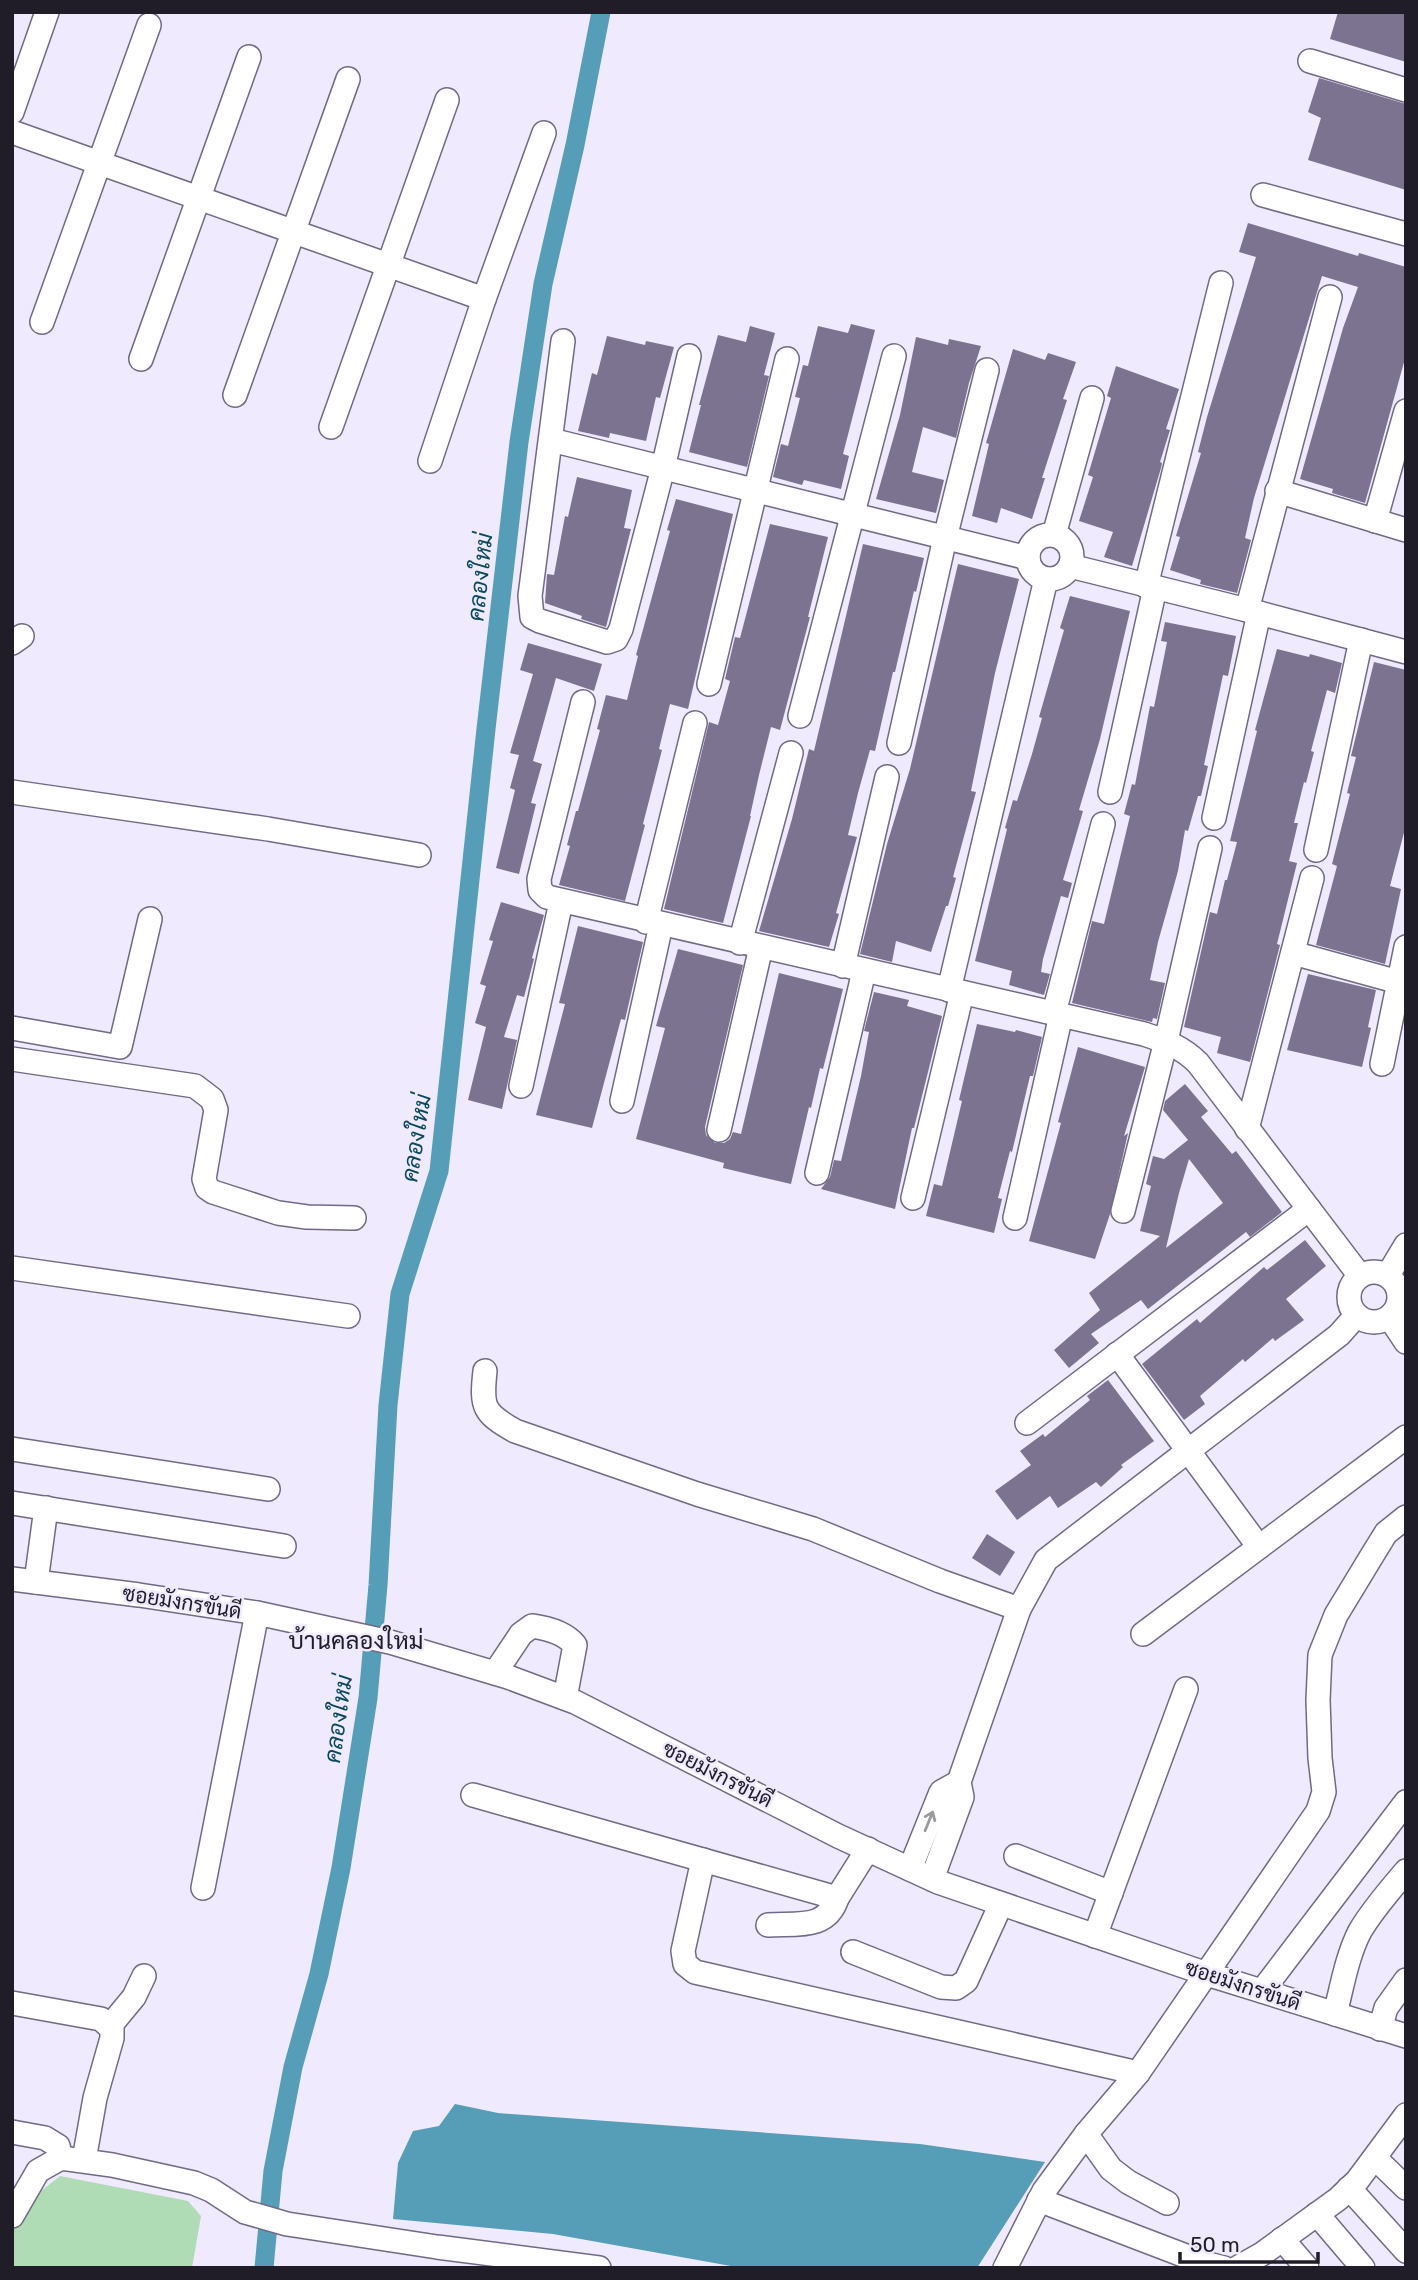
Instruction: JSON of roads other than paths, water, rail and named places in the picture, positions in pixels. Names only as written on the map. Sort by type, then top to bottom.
[{"type":"street","points":[[12,112],[47,12]]},
{"type":"street","points":[[42,322],[149,25]]},
{"type":"street","points":[[141,359],[249,57]]},
{"type":"street","points":[[1310,61],[1406,90]]},
{"type":"street","points":[[234,395],[348,79]]},
{"type":"street","points":[[331,427],[447,100]]},
{"type":"street","points":[[12,132],[484,299]]},
{"type":"street","points":[[430,461],[484,299],[544,134]]},
{"type":"street","points":[[1263,195],[1406,234]]},
{"type":"street","points":[[1110,792],[1150,587],[1221,282]]},
{"type":"street","points":[[1214,818],[1278,491],[1330,297]]},
{"type":"street","points":[[563,341],[530,596],[533,617],[607,642],[616,639],[621,629],[689,356]]},
{"type":"street","points":[[800,716],[894,356]]},
{"type":"street","points":[[709,684],[787,359]]},
{"type":"street","points":[[899,743],[945,538],[987,370]]},
{"type":"street","points":[[1054,534],[1092,398]]},
{"type":"street","points":[[1375,521],[1406,411]]},
{"type":"street","points":[[551,440],[1028,558]]},
{"type":"street","points":[[1278,491],[1406,530]]},
{"type":"street","points":[[1054,534],[1070,546],[1072,560],[1060,576],[1046,579],[1033,571],[1028,558],[1029,550],[1038,538],[1054,534]]},
{"type":"street","points":[[1070,566],[1406,652]]},
{"type":"street","points":[[913,1198],[1046,579]]},
{"type":"street","points":[[1316,850],[1362,640]]},
{"type":"street","points":[[583,702],[539,879],[540,891],[547,897],[1166,1041],[1186,1051],[1198,1063],[1360,1276]]},
{"type":"street","points":[[622,1101],[654,923],[695,723]]},
{"type":"street","points":[[719,1130],[750,945],[791,753]]},
{"type":"street","points":[[817,1173],[887,777]]},
{"type":"street","points":[[12,792],[419,855]]},
{"type":"street","points":[[1015,1217],[1057,1014],[1103,824]]},
{"type":"street","points":[[1123,1211],[1166,1041],[1210,848]]},
{"type":"street","points":[[1247,1129],[1312,878]]},
{"type":"street","points":[[521,1086],[561,902]]},
{"type":"street","points":[[12,1028],[120,1048],[150,919]]},
{"type":"street","points":[[1382,1064],[1402,983],[1406,947]]},
{"type":"street","points":[[1293,953],[1402,983]]},
{"type":"street","points":[[12,1059],[195,1086],[212,1099],[216,1110],[204,1180],[207,1188],[278,1213],[354,1218]]},
{"type":"street","points":[[1027,1423],[1310,1209]]},
{"type":"street","points":[[1388,1275],[1406,1245]]},
{"type":"street","points":[[12,1268],[348,1316]]},
{"type":"street","points":[[1379,1272],[1388,1275],[1397,1284],[1400,1296],[1397,1309],[1390,1318],[1379,1323],[1367,1322],[1356,1316],[1350,1306],[1349,1294],[1353,1283],[1360,1276],[1379,1272]]},
{"type":"street","points":[[932,1879],[962,1797],[959,1782],[1018,1609],[1046,1560],[1339,1335],[1356,1316]]},
{"type":"street","points":[[1390,1318],[1406,1342]]},
{"type":"street","points":[[1117,1354],[1259,1547]]},
{"type":"street","points":[[485,1371],[484,1405],[492,1418],[514,1431],[697,1494],[813,1529],[940,1581],[1018,1609]]},
{"type":"street","points":[[1143,1634],[1406,1437]]},
{"type":"street","points":[[12,1449],[268,1489]]},
{"type":"street","points":[[12,1503],[284,1546]]},
{"type":"street","points":[[36,1582],[46,1508]]},
{"type":"street","points":[[1005,2268],[1039,2200],[1086,2134],[1138,2073],[1318,1811],[1324,1792],[1318,1700],[1320,1655],[1336,1615],[1386,1533],[1406,1517]]},
{"type":"street","name":"ซอยมังกรขันดี","points":[[12,1579],[257,1613],[390,1642],[495,1673],[565,1698],[932,1879],[1262,1992],[1406,2036]]},
{"type":"street","points":[[203,1888],[257,1613]]},
{"type":"street","points":[[495,1673],[521,1634],[532,1626],[542,1627],[570,1638],[575,1645],[565,1698]]},
{"type":"street","points":[[1095,1936],[1186,1689]]},
{"type":"street","points":[[910,1869],[941,1792],[959,1782]]},
{"type":"street","points":[[473,1795],[837,1898]]},
{"type":"street","points":[[1262,1992],[1406,1802]]},
{"type":"street","points":[[768,1925],[821,1921],[833,1911],[837,1898],[868,1849]]},
{"type":"street","points":[[1016,1856],[1111,1893]]},
{"type":"street","points":[[704,1860],[683,1951],[685,1964],[695,1972],[1138,2073]]},
{"type":"street","points":[[1335,2014],[1347,1966],[1359,1933],[1406,1871]]},
{"type":"street","points":[[853,1952],[941,1987],[956,1987],[967,1981],[1001,1904]]},
{"type":"street","points":[[110,2026],[134,1997],[144,1976]]},
{"type":"street","points":[[1380,2029],[1386,2008],[1406,1980]]},
{"type":"street","points":[[12,2003],[101,2019],[110,2026],[112,2038],[73,2159]]},
{"type":"street","points":[[1249,2265],[1349,2188],[1406,2115]]},
{"type":"street","points":[[12,2132],[45,2138],[73,2159],[194,2183],[245,2211],[288,2224],[446,2258],[598,2268]]},
{"type":"street","points":[[1086,2134],[1111,2169],[1128,2182],[1167,2203]]},
{"type":"street","points":[[1375,2158],[1406,2188]]},
{"type":"street","points":[[12,2216],[38,2171],[73,2159]]},
{"type":"street","points":[[1349,2188],[1406,2251]]},
{"type":"street","points":[[1039,2200],[1210,2266]]},
{"type":"street","points":[[1317,2214],[1363,2268]]},
{"type":"street","points":[[1282,2239],[1307,2268]]},
{"type":"water","points":[[455,2104],[498,2113],[920,2144],[1045,2162],[977,2268],[742,2268],[553,2234],[393,2219],[398,2163],[413,2131],[439,2126]]},
{"type":"waterway","name":"คลองใหม่","points":[[264,2268],[273,2171],[293,2067],[319,1974],[341,1868],[368,1698],[378,1585],[388,1405],[400,1294],[439,1171],[519,442],[543,284],[575,145],[601,12]]},
{"type":"district","name":"บ้านคลองใหม่","points":[[356,1641]]}]
